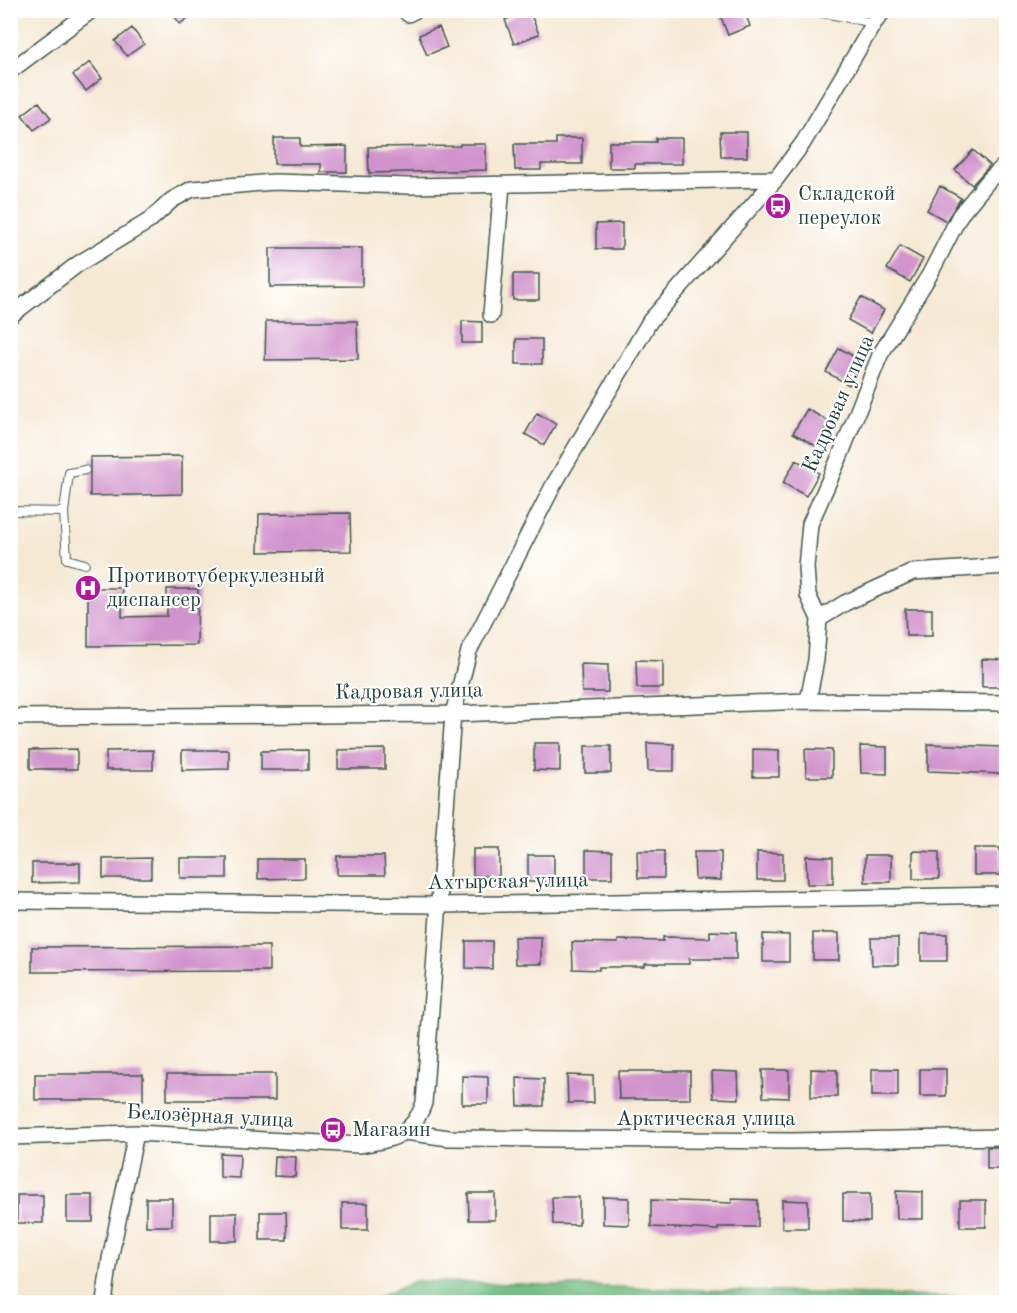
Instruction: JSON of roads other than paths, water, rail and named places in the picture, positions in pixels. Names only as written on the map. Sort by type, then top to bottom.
[{"type":"street","points":[[10,71],[92,10]]},
{"type":"street","points":[[405,1132],[418,1120],[424,1103],[453,714],[469,651],[552,486],[650,321],[776,179],[803,143],[884,10]]},
{"type":"street","name":"Кадровая улица","points":[[808,701],[816,660],[819,619],[808,596],[806,567],[810,524],[880,355],[930,274],[960,215],[989,180],[1006,164]]},
{"type":"street","points":[[10,316],[78,264],[149,221],[172,200],[192,189],[274,182],[409,186],[776,179]]},
{"type":"street","points":[[491,315],[502,184]]},
{"type":"street","points":[[819,619],[845,603],[913,572],[1006,566]]},
{"type":"street","name":"Кадровая улица","points":[[10,717],[453,714],[808,701],[1006,703]]},
{"type":"street","name":"Ахтырская улица","points":[[10,901],[440,905],[1006,895]]},
{"type":"street","name":"Белозёрная улица","points":[[10,1137],[136,1133],[360,1145],[384,1140],[405,1132]]},
{"type":"street","name":"Арктическая улица","points":[[405,1132],[448,1138],[780,1141],[1006,1137]]},
{"type":"street","points":[[104,1302],[110,1259],[136,1133]]},
{"type":"lane","points":[[810,10],[874,23]]},
{"type":"lane","points":[[85,470],[69,473],[64,512],[67,559],[86,564]]},
{"type":"lane","points":[[10,511],[64,512]]},
{"type":"place","name":"Складской переулок","points":[[778,206]]},
{"type":"place","name":"Противотуберкулезный диспансер","points":[[88,588]]},
{"type":"place","name":"Магазин","points":[[333,1130]]}]
